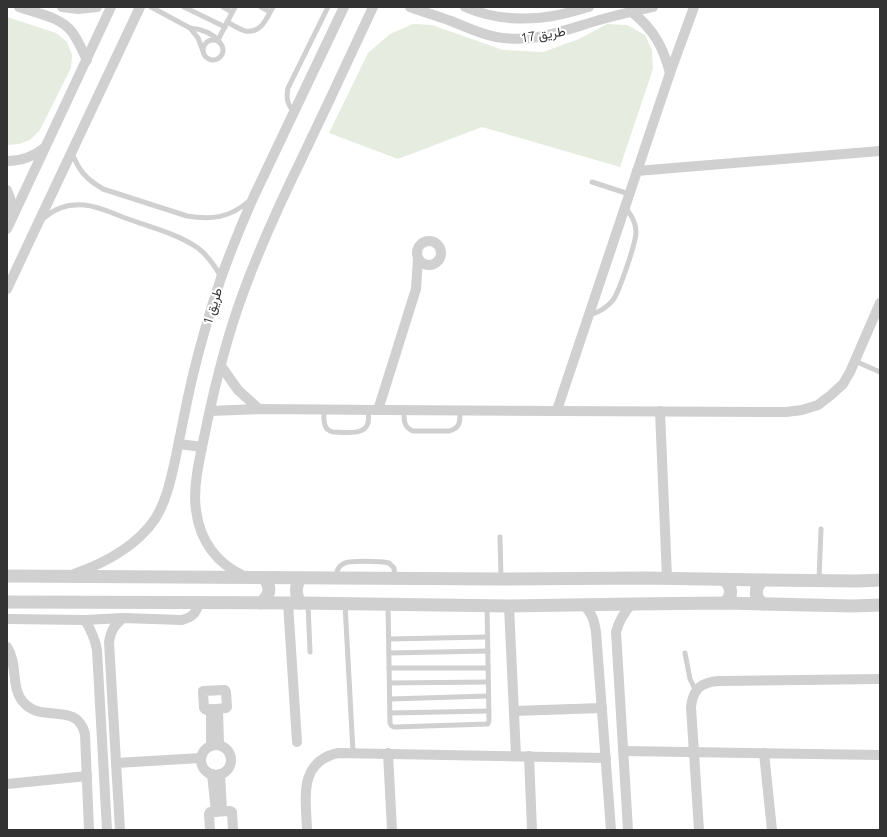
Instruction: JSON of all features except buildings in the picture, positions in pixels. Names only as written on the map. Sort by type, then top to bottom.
[{"type":"street","points":[[18,7],[54,19],[65,25],[76,38],[86,60]]},
{"type":"street","points":[[62,7],[78,9],[97,7]]},
{"type":"street","points":[[7,228],[111,7]]},
{"type":"street","points":[[7,289],[140,7]]},
{"type":"street","name":"طريق 1","points":[[68,577],[108,560],[126,548],[142,534],[155,519],[163,504],[170,483],[199,351],[221,278],[254,196],[344,7]]},
{"type":"street","name":"طريق 1","points":[[248,578],[226,566],[217,558],[203,538],[198,524],[195,510],[196,480],[210,411],[230,330],[242,296],[270,227],[373,7]]},
{"type":"street","name":"طريق 17","points":[[410,7],[479,33],[497,37],[516,38],[535,38],[553,34],[605,18],[653,7]]},
{"type":"street","name":"طريق 17","points":[[464,7],[488,15],[510,19],[532,19],[554,16],[589,7]]},
{"type":"street","points":[[557,410],[670,73],[694,7]]},
{"type":"street","points":[[632,12],[650,29],[657,39],[667,61],[670,73]]},
{"type":"street","points":[[7,161],[18,161],[27,158],[44,148]]},
{"type":"street","points":[[637,171],[880,151]]},
{"type":"street","points":[[7,190],[12,204],[13,216]]},
{"type":"street","points":[[373,410],[416,289],[424,275],[440,257],[440,248],[434,242],[425,242],[418,247],[416,289]]},
{"type":"street","points":[[418,258],[421,262],[426,264],[435,262]]},
{"type":"street","points":[[210,411],[259,409],[786,412],[802,410],[818,405],[843,384],[850,372],[880,303]]},
{"type":"street","points":[[221,366],[238,390],[259,409]]},
{"type":"street","points":[[660,411],[667,578]]},
{"type":"street","points":[[178,444],[202,448]]},
{"type":"street","points":[[7,576],[880,580]]},
{"type":"street","points":[[261,603],[266,599],[269,588],[268,583],[264,578]]},
{"type":"street","points":[[297,742],[298,598],[296,588],[300,578]]},
{"type":"street","points":[[725,580],[728,583],[731,592],[725,603]]},
{"type":"street","points":[[763,580],[759,584],[756,592],[759,601],[763,604]]},
{"type":"street","points":[[7,602],[298,603],[487,606],[725,603],[852,606],[880,605]]},
{"type":"street","points":[[7,619],[84,620],[123,618],[182,620],[190,617],[197,610],[199,603]]},
{"type":"street","points":[[583,604],[590,612],[595,622],[611,830]]},
{"type":"street","points":[[628,830],[616,632],[624,612],[632,604]]},
{"type":"street","points":[[509,606],[516,756]]},
{"type":"street","points":[[120,830],[109,642],[111,632],[116,624],[123,618]]},
{"type":"street","points":[[84,620],[91,629],[97,650],[107,830]]},
{"type":"street","points":[[7,647],[13,659],[16,689],[21,700],[39,712],[68,715],[77,721],[83,728],[85,734],[89,830]]},
{"type":"street","points":[[699,830],[691,707],[692,698],[702,685],[714,681],[880,679]]},
{"type":"street","points":[[514,711],[602,708]]},
{"type":"street","points":[[214,709],[215,745]]},
{"type":"street","points":[[215,745],[224,747],[227,750],[231,762],[227,770],[216,774],[208,773],[202,767],[201,758],[204,750],[215,745]]},
{"type":"street","points":[[623,751],[880,755]]},
{"type":"street","points":[[307,830],[306,782],[312,768],[317,762],[330,754],[353,752],[606,758]]},
{"type":"street","points":[[388,753],[392,830]]},
{"type":"street","points":[[764,753],[772,830]]},
{"type":"street","points":[[528,756],[532,830]]},
{"type":"street","points":[[116,763],[201,758]]},
{"type":"street","points":[[216,774],[219,811]]},
{"type":"street","points":[[7,784],[87,776]]},
{"type":"street","points":[[210,830],[209,814],[210,812],[219,811],[231,811],[234,830]]},
{"type":"lane","points":[[151,7],[190,28],[204,30],[210,33],[224,48],[220,58],[213,60],[207,57],[198,38],[190,28]]},
{"type":"lane","points":[[184,7],[245,31],[254,30],[263,25],[271,9],[261,7]]},
{"type":"lane","points":[[219,41],[233,9],[223,7]]},
{"type":"lane","points":[[294,112],[287,101],[286,94],[328,7]]},
{"type":"lane","points":[[203,51],[207,42],[214,40],[219,41]]},
{"type":"lane","points":[[72,151],[76,163],[83,174],[92,183],[103,189],[187,216],[202,218],[216,217],[230,213],[243,206],[254,196]]},
{"type":"lane","points":[[592,182],[629,194]]},
{"type":"lane","points":[[38,222],[59,208],[84,205],[96,207],[176,236],[188,242],[198,248],[207,257],[221,278]]},
{"type":"lane","points":[[589,315],[606,307],[612,300],[617,292],[632,249],[636,232],[631,214],[625,207]]},
{"type":"lane","points":[[854,361],[880,372]]},
{"type":"lane","points":[[324,410],[324,425],[326,429],[333,432],[358,432],[362,430],[368,424],[373,410]]},
{"type":"lane","points":[[404,410],[405,423],[409,429],[413,431],[454,430],[460,423],[460,410]]},
{"type":"lane","points":[[819,580],[821,529]]},
{"type":"lane","points":[[500,537],[501,579]]},
{"type":"lane","points":[[298,603],[310,652]]},
{"type":"lane","points":[[345,604],[353,752]]},
{"type":"lane","points":[[388,604],[390,722],[393,727],[488,724],[487,606]]},
{"type":"lane","points":[[389,639],[487,637]]},
{"type":"lane","points":[[389,653],[488,651]]},
{"type":"lane","points":[[685,653],[690,679],[696,691]]},
{"type":"lane","points":[[389,668],[488,668]]},
{"type":"lane","points":[[390,683],[488,682]]},
{"type":"lane","points":[[390,699],[488,696]]},
{"type":"lane","points":[[390,713],[489,710]]},
{"type":"shaded area","points":[[7,17],[56,33],[67,42],[72,55],[71,68],[40,130],[30,140],[19,144],[7,145]]},
{"type":"shaded area","points":[[413,24],[432,25],[503,50],[543,52],[579,39],[607,24],[627,25],[645,35],[652,50],[653,69],[620,167],[482,127],[398,159],[329,133],[368,53],[390,34]]}]
